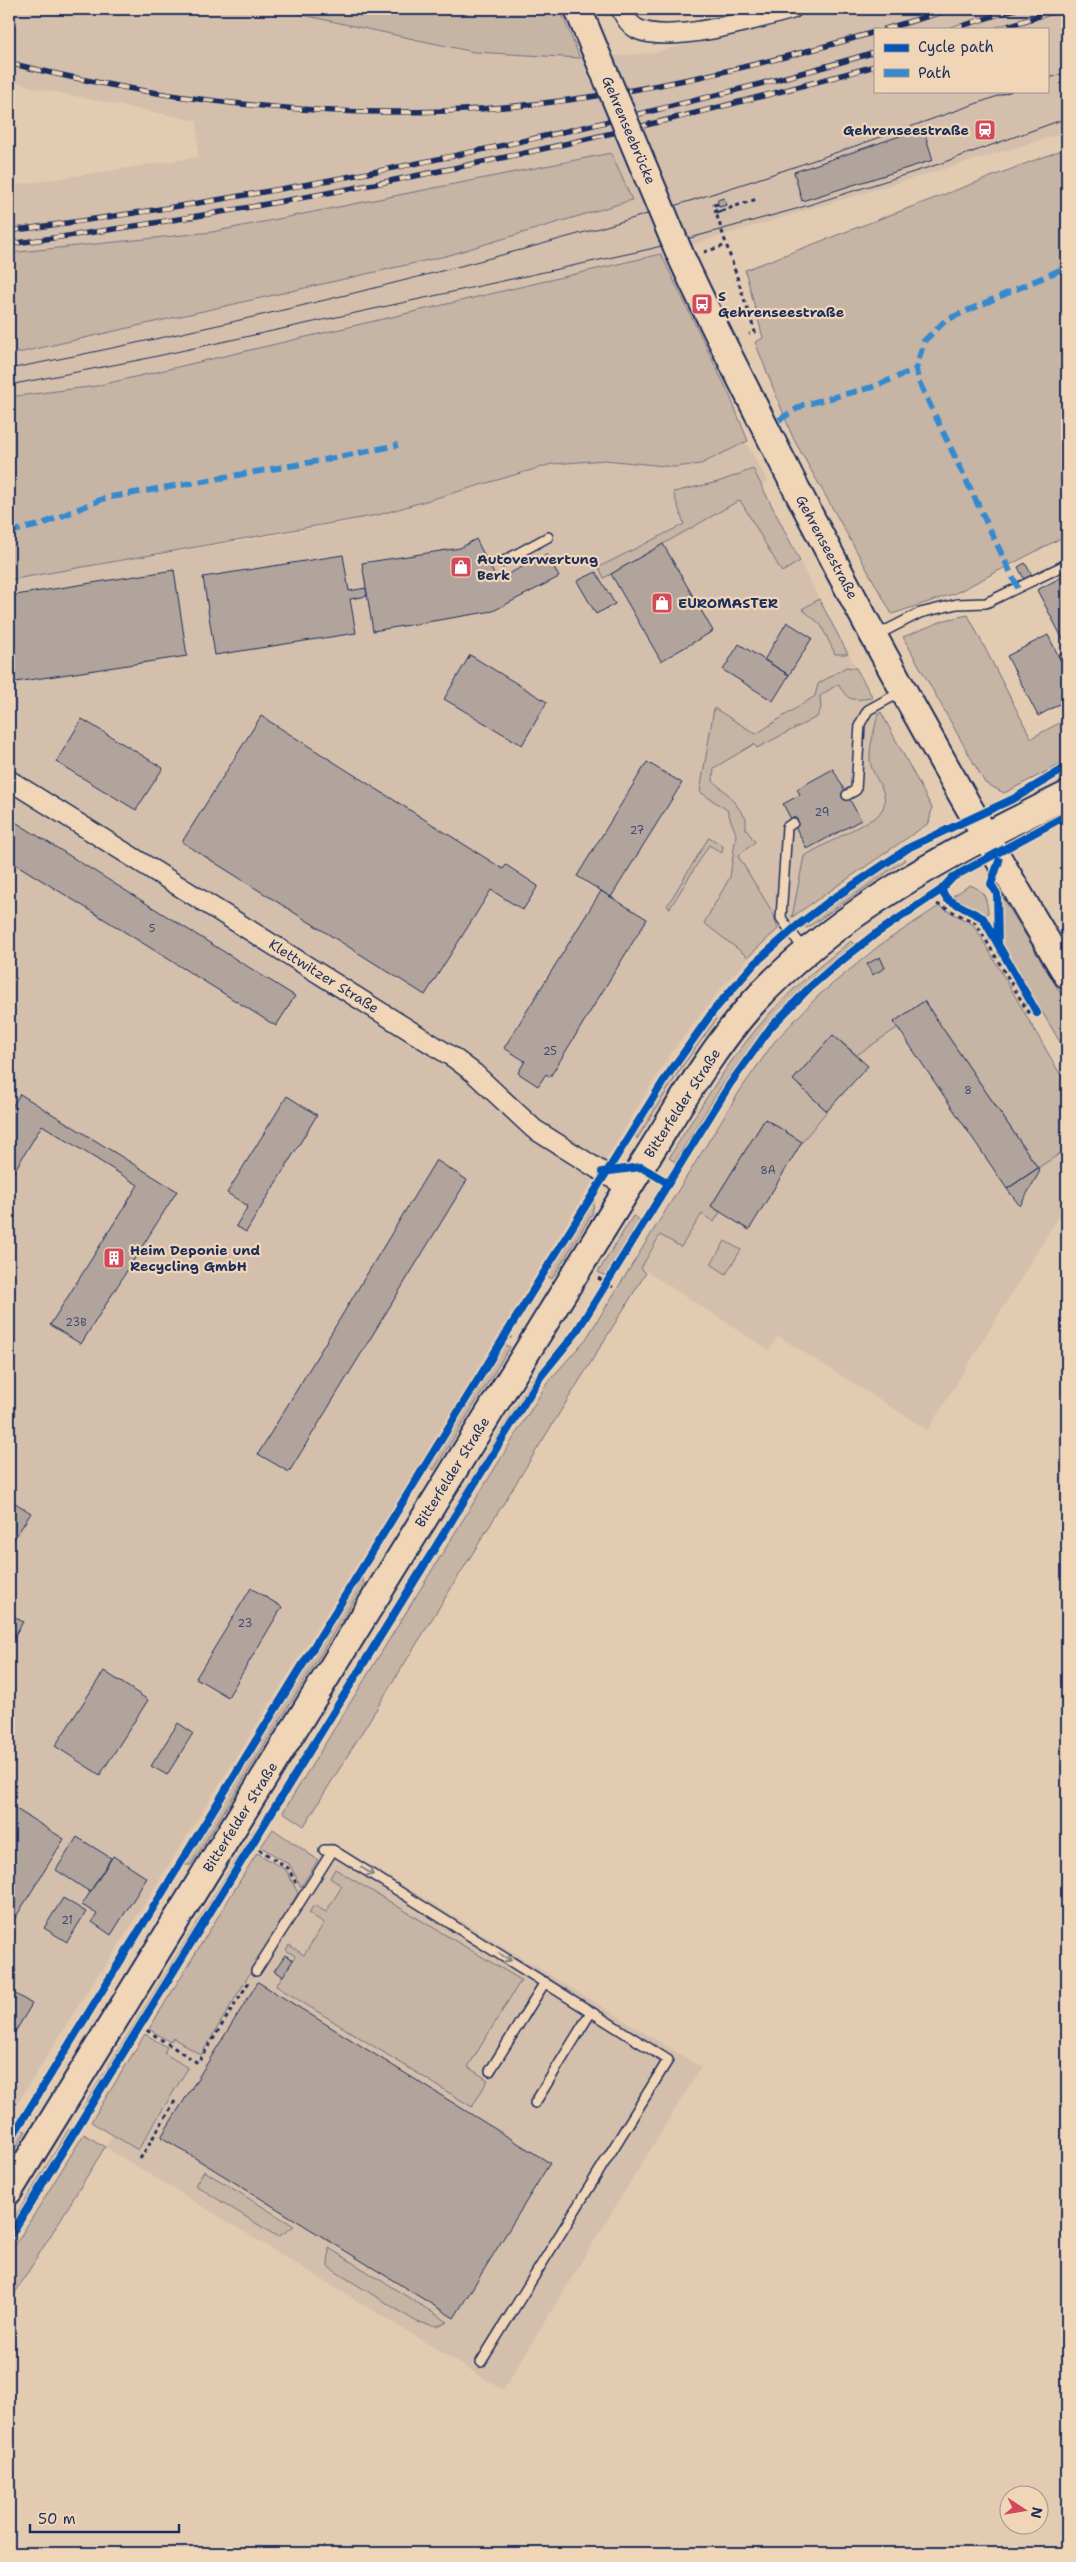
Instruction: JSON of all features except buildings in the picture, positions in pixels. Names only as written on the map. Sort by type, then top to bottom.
[{"type":"main road","name":"Gehrenseebrücke","points":[[578,9],[679,252]]},
{"type":"main road","name":"Gehrenseestraße","points":[[679,252],[702,304],[820,538],[984,836],[1067,975]]},
{"type":"main road","name":"Bitterfelder Straße","points":[[9,2191],[628,1188],[698,1076],[723,1040],[768,987],[806,952],[848,921],[924,870],[984,836],[1067,795]]},
{"type":"street","points":[[622,12],[636,28],[650,33],[672,33],[712,29],[792,9]]},
{"type":"street","name":"Klettwitzer Straße","points":[[9,780],[447,1054],[474,1073],[534,1129],[628,1188]]},
{"type":"lane","points":[[502,562],[548,537]]},
{"type":"lane","points":[[874,636],[920,613],[957,604],[986,603],[1067,564]]},
{"type":"lane","points":[[847,795],[856,790],[860,724],[868,710],[904,690]]},
{"type":"lane","points":[[793,823],[787,827],[781,918],[806,952]]},
{"type":"lane","points":[[256,1971],[303,1897],[329,1850],[545,1982],[668,2060],[481,2362]]},
{"type":"lane","points":[[490,2071],[545,1982]]},
{"type":"lane","points":[[535,2103],[591,2012]]},
{"type":"path","points":[[719,212],[757,199]]},
{"type":"path","points":[[718,204],[714,205],[719,212],[727,245],[755,332],[749,334]]},
{"type":"path","points":[[707,251],[727,245]]},
{"type":"path","points":[[947,899],[983,918],[1037,1013]]},
{"type":"path","points":[[937,904],[976,923],[1028,1012],[1037,1013]]},
{"type":"path","points":[[601,1292],[609,1285],[611,1275]]},
{"type":"path","points":[[596,1277],[609,1285]]},
{"type":"path","points":[[501,1343],[510,1327]]},
{"type":"path","points":[[247,1853],[255,1841],[288,1868],[303,1897]]},
{"type":"path","points":[[140,2026],[198,2063],[256,1971]]},
{"type":"path","points":[[135,2034],[146,2018]]},
{"type":"path","points":[[140,2159],[176,2101]]},
{"type":"shaded area","points":[[9,9],[275,9],[474,52],[580,58],[654,53],[816,9],[1067,9],[1067,132],[661,254],[96,386],[9,397],[9,355],[446,256],[632,200],[212,232],[9,253],[9,186],[198,157],[197,121],[35,88],[9,80]]},
{"type":"shaded area","points":[[275,9],[560,9],[580,58],[474,52]]},
{"type":"shaded area","points":[[1067,148],[1067,535],[956,593],[892,614],[793,438],[755,342],[763,338],[745,270]]},
{"type":"shaded area","points":[[611,153],[632,200],[446,256],[9,355],[9,253],[212,232]]},
{"type":"shaded area","points":[[661,254],[730,396],[748,441],[701,464],[674,467],[605,460],[552,464],[378,515],[9,580],[9,397],[96,386]]},
{"type":"shaded area","points":[[745,442],[768,481],[761,485],[819,599],[932,808],[931,819],[929,823],[816,899],[763,943],[724,985],[671,1053],[391,1510],[9,2117],[9,579],[283,534],[378,515],[552,464],[605,460],[674,467],[701,464]]},
{"type":"shaded area","points":[[753,469],[800,561],[782,572],[740,500],[604,578],[599,567],[684,524],[673,492],[718,482]]},
{"type":"shaded area","points":[[819,599],[848,654],[835,654],[821,625],[802,609]]},
{"type":"shaded area","points":[[968,615],[1031,738],[1067,719],[1067,761],[1004,793],[985,783],[903,637],[945,620]]},
{"type":"shaded area","points":[[846,667],[856,668],[873,698],[852,699],[845,694],[838,684],[820,696],[821,708],[817,717],[757,748],[754,744],[714,768],[713,781],[728,794],[746,818],[746,829],[755,842],[738,856],[773,913],[778,929],[748,957],[704,923],[730,877],[736,834],[727,810],[700,792],[714,708],[756,734],[815,696],[818,684]]},
{"type":"shaded area","points":[[881,712],[932,808],[929,823],[792,917],[804,856],[876,817],[882,810],[884,795],[871,767],[870,760],[871,743],[878,714]]},
{"type":"shaded area","points":[[709,837],[723,846],[722,853],[709,845],[670,908],[667,906]]},
{"type":"shaded area","points":[[902,855],[905,860],[807,928],[802,925]]},
{"type":"shaded area","points":[[970,885],[979,889],[984,895],[988,913],[985,915],[953,896]]},
{"type":"shaded area","points":[[1002,896],[1067,1004],[1067,1054],[1001,942],[1000,898]]},
{"type":"shaded area","points":[[939,906],[974,925],[1067,1086],[1067,1161],[1062,1152],[1038,1168],[924,1001],[894,1022],[897,1028],[857,1055],[833,1035],[793,1080],[827,1111],[802,1142],[765,1119],[711,1206],[720,1212],[714,1222],[702,1214],[681,1247],[660,1235],[641,1268],[646,1273],[304,1826],[283,1812],[548,1382],[586,1339],[741,1089],[775,1041],[819,995],[880,945]]},
{"type":"shaded area","points":[[851,941],[855,946],[799,991],[764,1029],[721,1087],[675,1162],[669,1158],[717,1082],[756,1029],[800,983]]},
{"type":"shaded area","points":[[859,989],[926,989],[1038,1112],[1067,1161],[1067,1203],[928,1430],[778,1336],[769,1350],[641,1268],[747,1091]]},
{"type":"shaded area","points":[[713,1014],[716,1020],[682,1067],[637,1139],[635,1133],[674,1069]]},
{"type":"shaded area","points":[[595,1198],[592,1214],[552,1279],[546,1275]]},
{"type":"shaded area","points":[[633,1216],[642,1221],[607,1277],[598,1272]]},
{"type":"shaded area","points":[[725,1241],[741,1250],[726,1274],[711,1264]]},
{"type":"shaded area","points":[[504,1344],[510,1347],[434,1470],[429,1466]]},
{"type":"shaded area","points":[[535,1375],[537,1377],[451,1518],[448,1517]]},
{"type":"shaded area","points":[[431,1546],[433,1547],[277,1799],[277,1795]]},
{"type":"shaded area","points":[[362,1575],[364,1584],[191,1865],[183,1865]]},
{"type":"shaded area","points":[[259,1828],[85,2111],[82,2109],[255,1829]]},
{"type":"shaded area","points":[[273,1829],[318,1860],[301,1887],[290,1865],[261,1847]]},
{"type":"shaded area","points":[[294,1841],[318,1859],[330,1841],[701,2067],[503,2390],[105,2147]]},
{"type":"shaded area","points":[[257,1853],[286,1870],[298,1893],[201,2055],[173,2038],[170,2042],[149,2029]]},
{"type":"shaded area","points":[[335,1869],[521,1980],[468,2067],[488,2080],[472,2107],[276,1986],[295,1956],[286,1950],[289,1945],[304,1955],[324,1923],[309,1913],[314,1905],[326,1912],[342,1886],[330,1878]]},
{"type":"shaded area","points":[[145,2034],[167,2047],[164,2053],[188,2068],[138,2150],[91,2122]]},
{"type":"shaded area","points":[[20,2129],[26,2131],[9,2159],[9,2147]]},
{"type":"shaded area","points":[[69,2129],[73,2131],[9,2234],[9,2227]]},
{"type":"shaded area","points":[[84,2134],[105,2147],[9,2303],[9,2255]]},
{"type":"shaded area","points":[[204,2171],[294,2226],[278,2237],[195,2185]]},
{"type":"shaded area","points":[[329,2248],[448,2322],[437,2326],[417,2322],[328,2267]]},
{"type":"tram line","points":[[1048,79],[1067,72]]},
{"type":"tram line","points":[[9,369],[228,323],[517,251],[642,216],[749,182],[1009,92]]},
{"type":"tram line","points":[[9,385],[139,360],[650,249],[796,209],[936,165],[1067,118]]},
{"type":"railway","points":[[888,28],[952,9]]},
{"type":"railway","points":[[955,28],[1016,9]]},
{"type":"railway","points":[[1001,28],[1062,9]]},
{"type":"railway","points":[[9,63],[117,86],[226,102],[336,111],[446,111],[555,102],[663,85],[770,61],[874,32]]},
{"type":"railway","points":[[9,231],[255,194],[417,163],[660,109],[795,75],[874,52]]},
{"type":"railway","points":[[9,244],[228,211],[445,170],[661,122],[874,66]]},
{"type":"marked path","points":[[1018,588],[918,380],[916,369],[924,341],[946,320],[1067,267]]},
{"type":"marked path","points":[[779,420],[803,405],[873,387],[916,369]]},
{"type":"marked path","points":[[9,532],[40,525],[105,498],[324,460],[398,445]]},
{"type":"cycle path","points":[[9,2142],[543,1274],[663,1082],[714,1010],[755,963],[797,926],[831,900],[910,847],[1015,798],[1067,767]]},
{"type":"cycle path","points":[[9,2238],[541,1376],[575,1334],[730,1084],[771,1027],[810,987],[832,968],[874,935],[941,890],[953,877],[1067,815]]},
{"type":"cycle path","points":[[998,943],[997,894],[991,884],[999,861]]},
{"type":"cycle path","points":[[941,890],[947,899],[983,918],[1037,1013]]},
{"type":"cycle path","points":[[602,1172],[641,1167],[668,1183]]},
{"type":"place","name":"Gehrenseestraße","points":[[985,130]]},
{"type":"place","name":"S Gehrenseestraße","points":[[702,304]]},
{"type":"place","name":"Autoverwertung Berk","points":[[461,567]]},
{"type":"place","name":"EUROMASTER","points":[[662,603]]},
{"type":"place","name":"Heim Deponie und Recycling GmbH","points":[[114,1258]]}]
